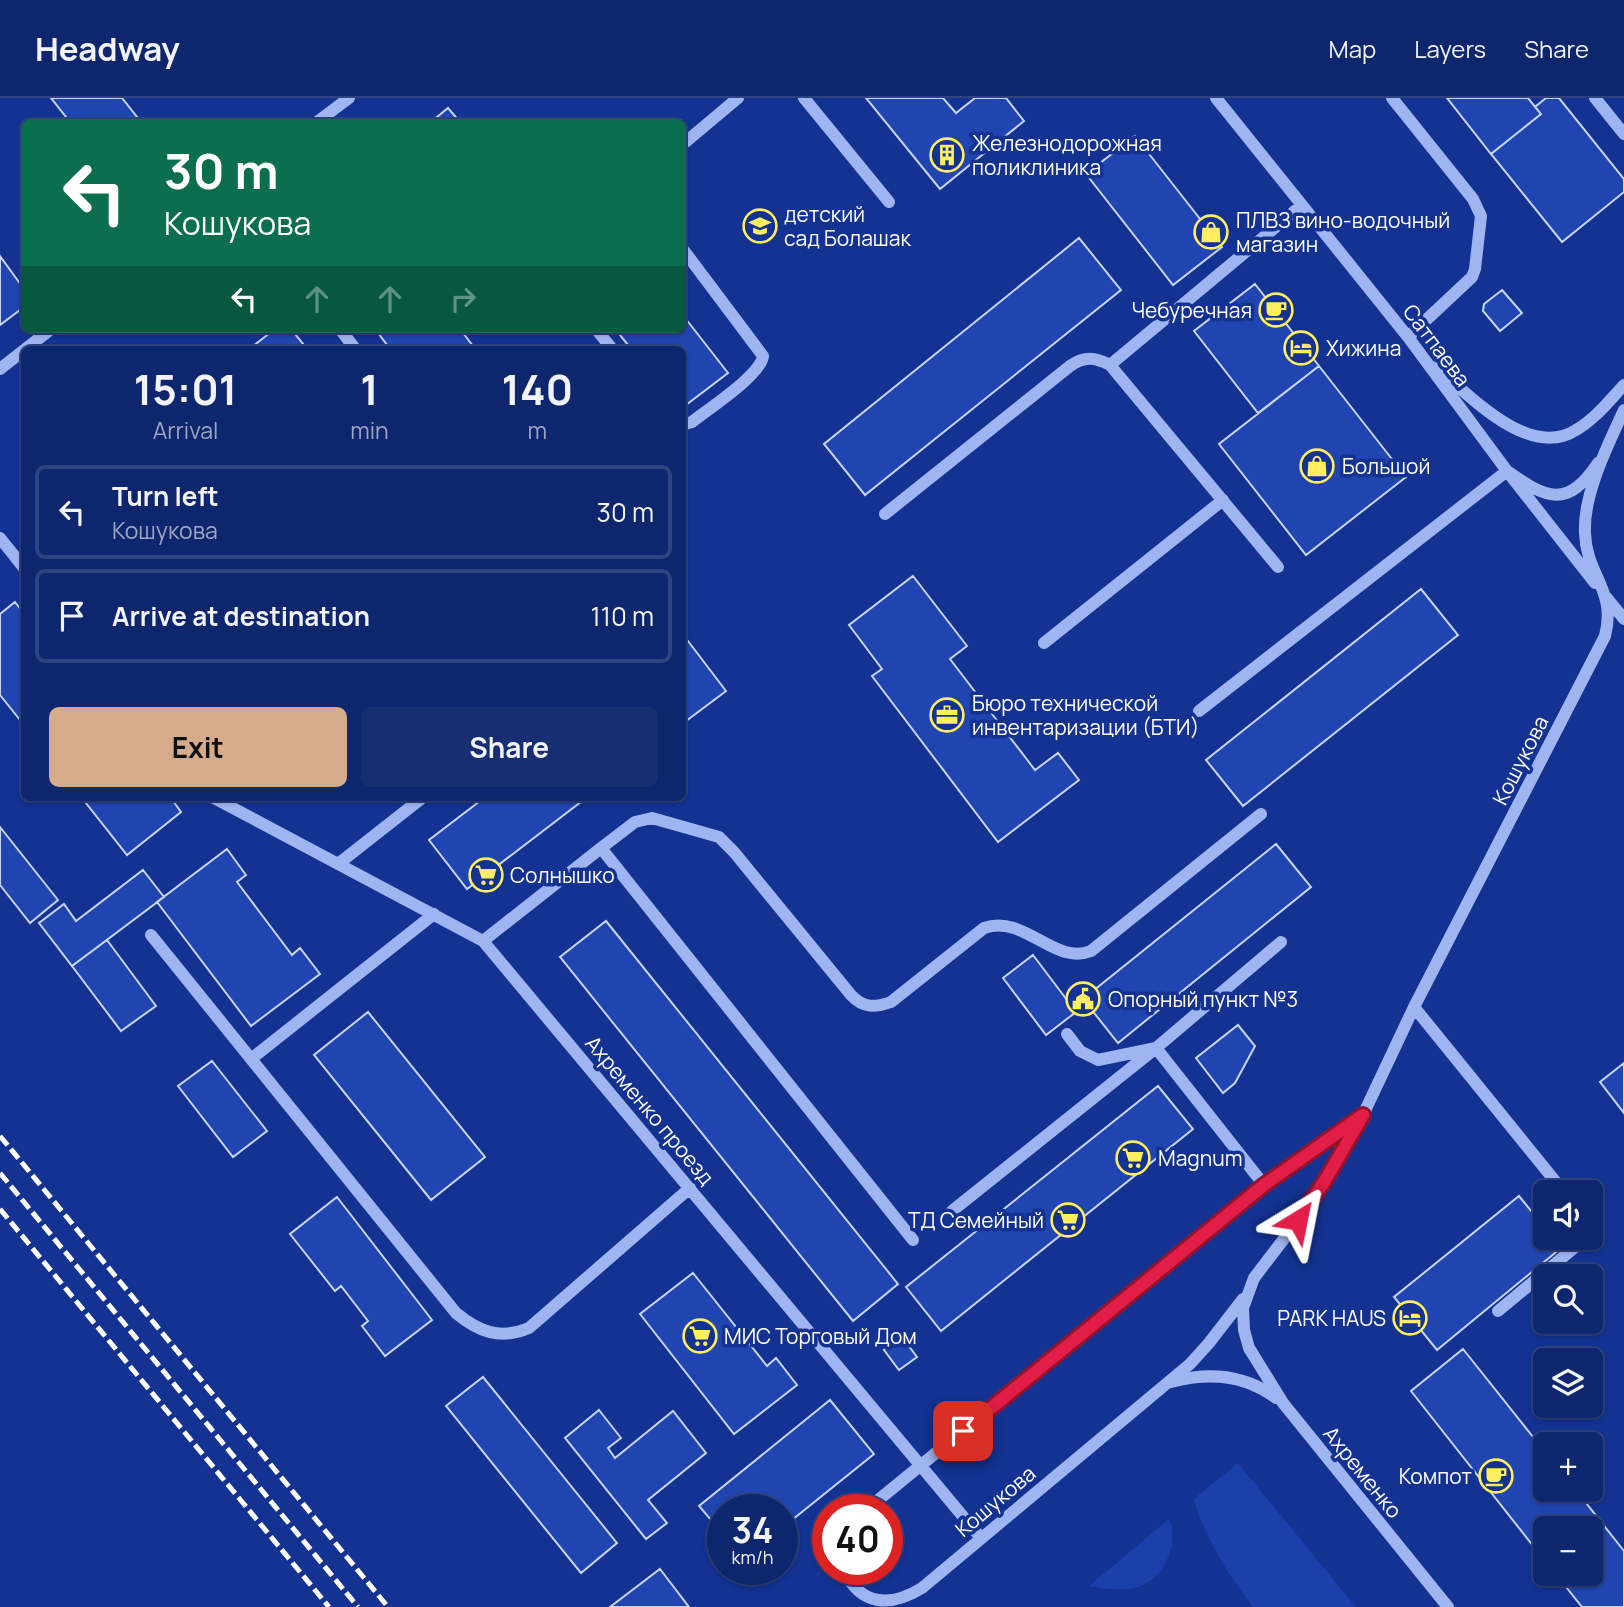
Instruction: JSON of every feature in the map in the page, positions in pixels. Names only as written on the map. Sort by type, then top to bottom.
[{"type":"street","points":[[321,119],[349,98]]},
{"type":"street","points":[[686,142],[738,98]]},
{"type":"street","points":[[804,98],[889,202]]},
{"type":"street","name":"Сатпаева","points":[[1216,98],[1408,337],[1507,471],[1624,619]]},
{"type":"street","points":[[1392,98],[1473,199],[1481,216],[1472,277],[1408,337]]},
{"type":"street","points":[[1595,98],[1624,134]]},
{"type":"street","points":[[1110,365],[1301,205]]},
{"type":"street","points":[[686,253],[763,356],[762,363],[752,374],[692,422],[686,424]]},
{"type":"street","points":[[29,346],[46,333]]},
{"type":"street","points":[[0,369],[21,353]]},
{"type":"street","points":[[1419,353],[1502,422],[1538,437],[1559,437],[1576,431],[1597,414],[1624,385]]},
{"type":"street","points":[[885,514],[1078,361],[1088,358],[1110,365],[1278,567]]},
{"type":"street","name":"Кошукова","points":[[1253,1358],[1245,1338],[1243,1323],[1243,1308],[1249,1290],[1262,1265],[1309,1206],[1363,1115],[1414,1007],[1605,636],[1609,614],[1607,598],[1593,567],[1585,534],[1594,485],[1624,410]]},
{"type":"street","points":[[1199,711],[1507,471],[1533,489],[1558,495],[1581,483],[1606,451]]},
{"type":"street","points":[[1044,643],[1223,500]]},
{"type":"street","points":[[0,538],[21,564]]},
{"type":"street","name":"Ахременко проезд","points":[[220,801],[484,941],[981,1538]]},
{"type":"street","points":[[338,864],[418,801]]},
{"type":"street","points":[[484,941],[635,821],[644,818],[663,820],[719,837],[858,1003],[869,1007],[880,1006],[891,1002],[984,928],[995,925],[1017,929],[1070,955],[1091,951],[1261,814]]},
{"type":"street","points":[[601,848],[913,1240]]},
{"type":"street","points":[[251,1059],[434,914]]},
{"type":"street","points":[[151,935],[456,1313],[469,1324],[492,1334],[516,1334],[528,1328],[690,1188]]},
{"type":"street","points":[[952,1211],[1156,1048],[1281,942]]},
{"type":"street","points":[[1414,1007],[1554,1180]]},
{"type":"street","points":[[1067,1034],[1080,1051],[1098,1060],[1156,1048]]},
{"type":"street","points":[[1156,1048],[1264,1185]]},
{"type":"street","name":"Кошукова","points":[[886,1494],[1264,1185],[1363,1115]]},
{"type":"street","points":[[1498,1311],[1572,1250]]},
{"type":"street","name":"Кошукова","points":[[855,1585],[870,1598],[888,1602],[904,1598],[922,1588],[1167,1383],[1209,1343],[1249,1290]]},
{"type":"street","name":"Ахременко","points":[[1253,1358],[1283,1403],[1448,1607]]},
{"type":"street","points":[[1167,1383],[1200,1376],[1234,1378],[1258,1386],[1283,1403]]},
{"type":"street","points":[[853,1585],[871,1607]]},
{"type":"shaded area","points":[[1238,1463],[1356,1607],[1253,1607],[1218,1556],[1194,1499]]},
{"type":"shaded area","points":[[1169,1519],[1172,1528],[1171,1549],[1162,1568],[1147,1583],[1132,1589],[1114,1590],[1089,1586]]},
{"type":"building","points":[[51,98],[122,98],[139,119],[68,119]]},
{"type":"building","name":"Железнодорожная поликлиника","points":[[866,98],[943,98],[956,113],[975,98],[1006,98],[1024,121],[940,189]]},
{"type":"building","points":[[1447,98],[1528,98],[1541,114],[1491,154]]},
{"type":"building","points":[[1546,98],[1559,98],[1624,179],[1624,192],[1562,242],[1491,154],[1541,114],[1535,107]]},
{"type":"building","points":[[448,108],[457,119],[435,119]]},
{"type":"building","points":[[1135,136],[1222,247],[1173,285],[1086,174]]},
{"type":"building","points":[[1079,238],[1121,290],[865,495],[824,444]]},
{"type":"building","points":[[0,256],[21,285],[21,309],[0,325]]},
{"type":"building","points":[[1255,284],[1319,366],[1258,413],[1194,331]]},
{"type":"building","points":[[1502,290],[1522,313],[1500,331],[1483,311],[1484,304]]},
{"type":"building","points":[[686,319],[728,373],[686,405],[686,346],[629,346],[618,333],[686,333]]},
{"type":"building","points":[[270,333],[294,333],[305,346],[253,346]]},
{"type":"building","points":[[378,333],[463,333],[473,346],[388,346]]},
{"type":"building","name":"Большой","points":[[1319,366],[1406,477],[1306,555],[1219,444]]},
{"type":"building","name":"Бюро технической инвентаризации (БТИ)","points":[[913,576],[967,646],[950,659],[1035,770],[1058,753],[1079,780],[998,842],[872,676],[882,669],[849,625]]},
{"type":"building","points":[[1421,589],[1458,635],[1243,806],[1206,760]]},
{"type":"building","points":[[15,602],[21,610],[21,721],[0,695],[0,614]]},
{"type":"building","points":[[688,641],[726,691],[686,721]]},
{"type":"building","points":[[84,801],[173,801],[181,812],[127,855]]},
{"type":"building","points":[[480,801],[582,801],[467,889],[429,840]]},
{"type":"building","points":[[0,827],[58,900],[30,923],[0,885]]},
{"type":"building","points":[[1276,844],[1311,887],[1118,1043],[1083,999]]},
{"type":"building","points":[[227,849],[246,875],[237,882],[292,955],[300,948],[320,974],[251,1026],[157,902]]},
{"type":"building","points":[[143,870],[164,897],[72,966],[39,923],[64,904],[76,921]]},
{"type":"building","points":[[606,921],[898,1284],[853,1321],[560,957]]},
{"type":"building","points":[[107,940],[156,1006],[121,1031],[72,966]]},
{"type":"building","name":"Опорный пункт №3","points":[[1033,955],[1076,1012],[1046,1035],[1003,978]]},
{"type":"building","points":[[368,1012],[485,1157],[431,1200],[314,1055]]},
{"type":"building","points":[[1238,1025],[1255,1046],[1235,1083],[1223,1093],[1196,1058]]},
{"type":"building","points":[[212,1061],[267,1131],[233,1157],[178,1086]]},
{"type":"building","points":[[1624,1063],[1624,1113],[1600,1082]]},
{"type":"building","points":[[1158,1086],[1193,1129],[941,1331],[906,1287]]},
{"type":"building","points":[[1519,1196],[1533,1213],[1533,1250],[1559,1250],[1542,1264],[1533,1264],[1533,1271],[1437,1350],[1394,1297]]},
{"type":"building","points":[[337,1197],[432,1320],[385,1356],[362,1326],[368,1321],[341,1286],[335,1291],[290,1234]]},
{"type":"building","name":"МИС Торговый Дом","points":[[693,1273],[767,1366],[776,1358],[797,1385],[734,1434],[640,1314]]},
{"type":"building","points":[[902,1337],[917,1357],[899,1370],[884,1350]]},
{"type":"building","points":[[1463,1349],[1533,1437],[1533,1502],[1585,1502],[1596,1516],[1533,1516],[1533,1546],[1411,1391]]},
{"type":"building","points":[[483,1377],[617,1543],[581,1573],[446,1406]]},
{"type":"building","points":[[830,1400],[874,1454],[824,1494],[812,1494],[812,1504],[798,1515],[798,1494],[714,1494]]},
{"type":"building","points":[[599,1410],[621,1438],[608,1448],[615,1458],[673,1411],[706,1453],[648,1500],[667,1523],[646,1539],[565,1438]]},
{"type":"building","points":[[707,1500],[707,1515],[699,1506]]},
{"type":"building","points":[[1603,1524],[1624,1551],[1624,1607],[1582,1607],[1565,1586],[1603,1586]]},
{"type":"building","points":[[660,1569],[689,1607],[610,1607]]},
{"type":"railway","points":[[0,1136],[388,1607]]},
{"type":"railway","points":[[0,1173],[358,1607]]},
{"type":"railway","points":[[0,1209],[329,1607]]},
{"type":"place","name":"Железнодорожная поликлиника","points":[[947,155]]},
{"type":"place","name":"детский сад Болашак","points":[[760,226]]},
{"type":"place","name":"ПЛВЗ вино-водочный магазин","points":[[1211,232]]},
{"type":"place","name":"Чебуречная","points":[[1276,310]]},
{"type":"place","name":"Хижина","points":[[1301,348]]},
{"type":"place","name":"Большой","points":[[1317,466]]},
{"type":"place","name":"Бюро технической инвентаризации (БТИ)","points":[[947,715]]},
{"type":"place","name":"Солнышко","points":[[486,875]]},
{"type":"place","name":"Опорный пункт №3","points":[[1083,999]]},
{"type":"place","name":"Magnum","points":[[1133,1158]]},
{"type":"place","name":"ТД Семейный","points":[[1068,1220]]},
{"type":"place","name":"PARK HAUS","points":[[1410,1318]]},
{"type":"place","name":"МИС Торговый Дом","points":[[700,1336]]},
{"type":"place","name":"Компот","points":[[1496,1476]]},
{"type":"route","points":[[963,1431],[1264,1185],[1363,1115],[1326,1179],[1298,1220]]}]
